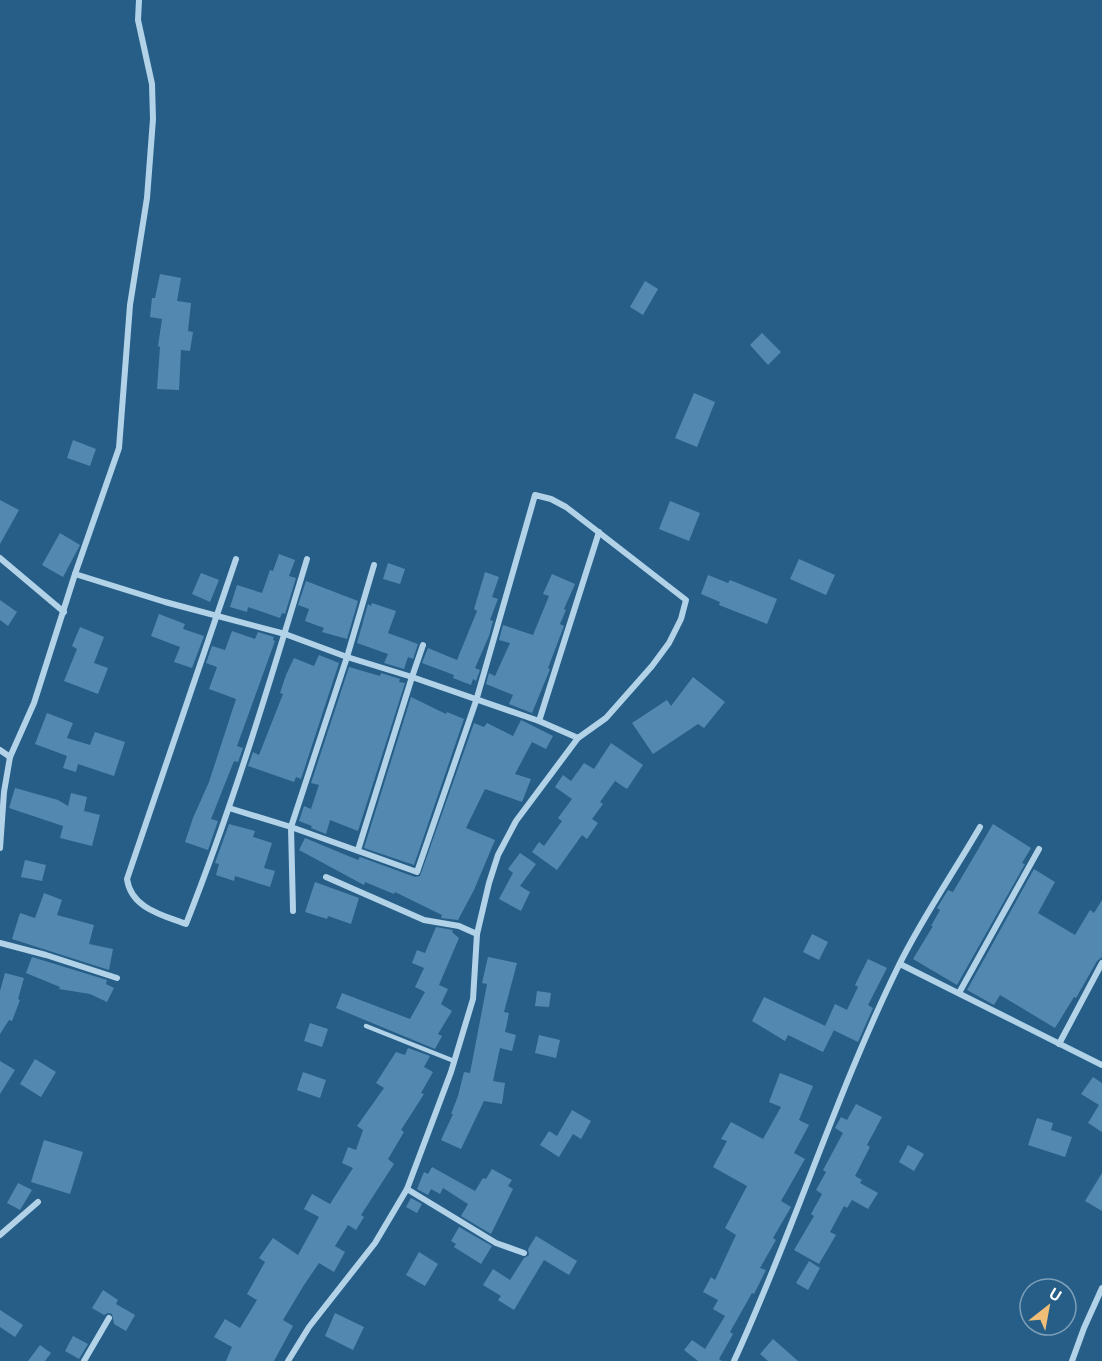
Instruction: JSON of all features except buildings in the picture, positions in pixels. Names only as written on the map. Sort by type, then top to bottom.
[{"type":"street","points":[[0,848],[4,792],[10,757],[34,703],[75,573],[119,448],[130,305],[147,198],[154,101],[138,20],[139,0]]},
{"type":"street","points":[[229,808],[291,827],[417,872],[476,700],[535,495],[551,499],[566,507],[686,600],[681,619],[669,643],[606,718],[578,738],[516,821],[498,855],[477,934],[473,999],[454,1061],[407,1189],[375,1243],[309,1327],[288,1361]]},
{"type":"street","points":[[539,721],[599,532]]},
{"type":"street","points":[[0,558],[64,612]]},
{"type":"street","points":[[236,559],[127,879],[131,895],[138,903],[158,914],[186,924],[229,808],[307,559]]},
{"type":"street","points":[[294,911],[291,827],[347,657],[374,565]]},
{"type":"street","points":[[75,573],[165,602],[285,634],[539,721],[578,738]]},
{"type":"street","points":[[358,850],[423,645]]},
{"type":"street","points":[[0,750],[10,757]]},
{"type":"street","points":[[734,1361],[761,1304],[863,1045],[900,964],[980,827]]},
{"type":"street","points":[[959,993],[1039,849]]},
{"type":"street","points":[[326,878],[424,920],[459,926],[477,934]]},
{"type":"street","points":[[0,943],[117,978]]},
{"type":"street","points":[[1059,1044],[1102,963]]},
{"type":"street","points":[[900,964],[1102,1065]]},
{"type":"street","points":[[407,1189],[496,1243],[524,1252]]},
{"type":"street","points":[[0,1235],[38,1202]]},
{"type":"street","points":[[1072,1361],[1102,1288]]},
{"type":"street","points":[[84,1361],[109,1318]]},
{"type":"lane","points":[[366,1026],[454,1061]]}]
